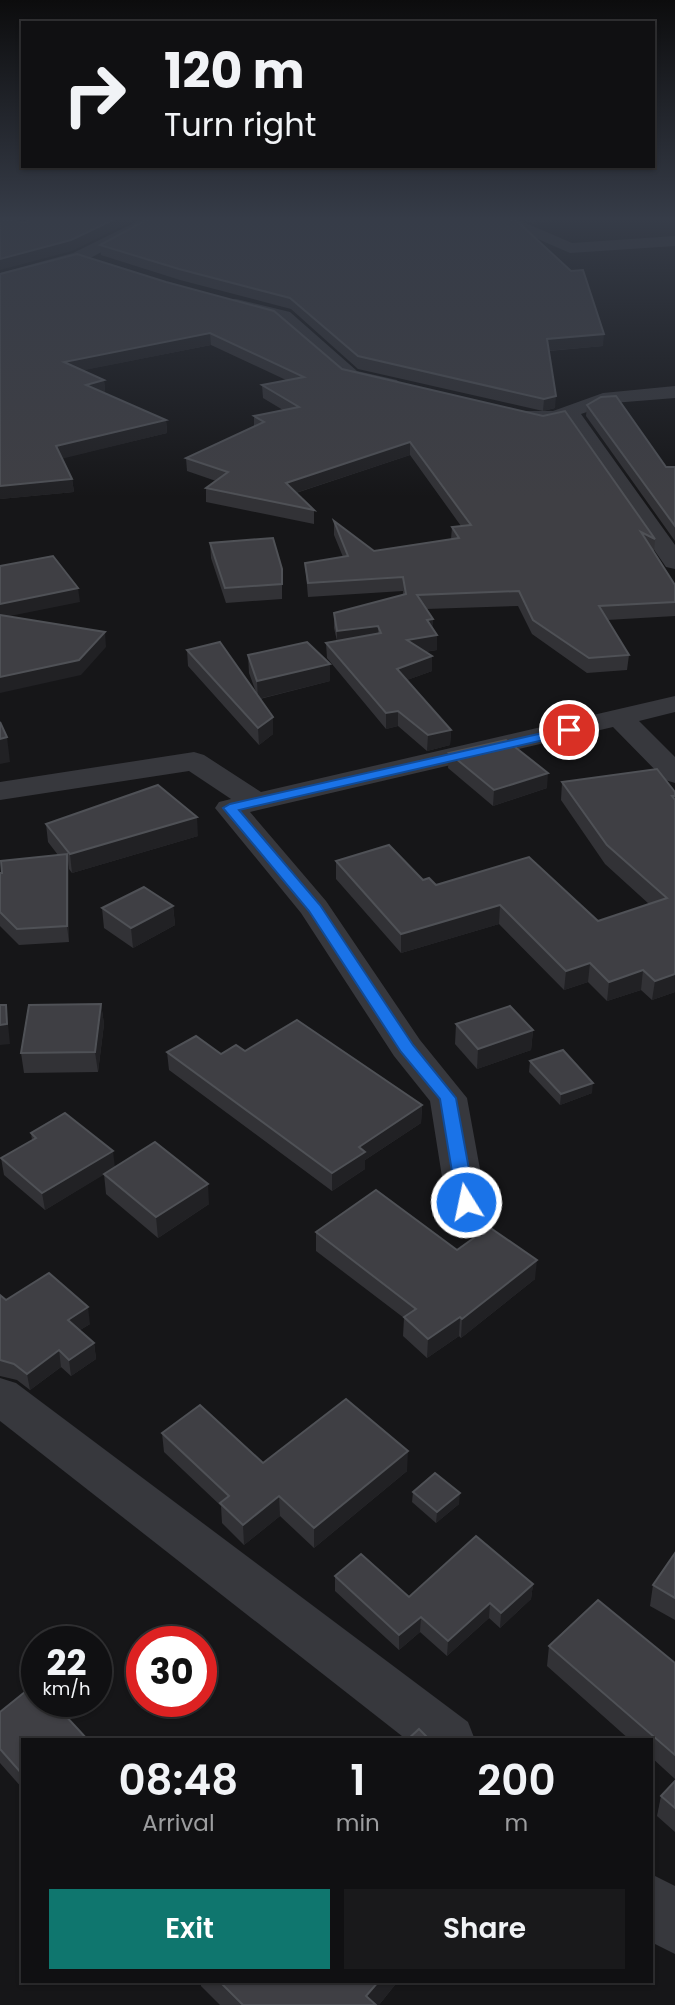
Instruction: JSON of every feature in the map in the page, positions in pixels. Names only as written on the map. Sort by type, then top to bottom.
[{"type":"street","points":[[262,311],[283,316],[350,375],[415,390]]},
{"type":"street","points":[[504,411],[543,420],[570,413],[594,400],[675,392]]},
{"type":"street","points":[[570,413],[675,562]]},
{"type":"street","points":[[466,1202],[448,1098],[407,1048],[314,908],[230,808],[621,719],[675,704]]},
{"type":"street","points":[[621,719],[675,774]]},
{"type":"street","points":[[0,791],[194,761],[254,802]]},
{"type":"street","points":[[0,1396],[446,1738]]},
{"type":"street","points":[[653,1904],[675,1925]]},
{"type":"building","points":[[0,311],[272,311],[342,369],[543,416],[565,411],[655,539],[641,532],[675,585],[675,602],[599,606],[629,655],[589,658],[533,620],[519,591],[417,595],[433,619],[427,620],[437,635],[407,640],[432,656],[397,669],[451,730],[428,735],[398,711],[386,713],[326,643],[381,633],[378,626],[337,631],[334,613],[406,594],[403,577],[308,583],[305,563],[348,556],[334,521],[374,551],[459,538],[452,527],[471,525],[410,442],[286,483],[314,510],[206,488],[228,472],[186,458],[264,422],[254,416],[299,407],[262,385],[304,377],[210,333],[64,362],[104,380],[86,385],[166,420],[56,446],[72,479],[0,486]]},
{"type":"building","points":[[305,311],[596,311],[604,334],[547,339],[556,396],[544,399],[358,356]]},
{"type":"building","points":[[616,396],[666,467],[675,467],[675,526],[587,405],[601,397]]},
{"type":"building","points":[[273,538],[282,569],[282,584],[225,588],[210,543]]},
{"type":"building","points":[[53,556],[78,588],[0,604],[0,566]]},
{"type":"building","points":[[0,615],[105,632],[79,660],[0,677]]},
{"type":"building","points":[[220,642],[273,717],[258,728],[187,650]]},
{"type":"building","points":[[307,642],[330,664],[257,681],[248,655]]},
{"type":"building","points":[[0,722],[7,737],[0,739]]},
{"type":"building","points":[[506,740],[548,773],[494,790],[449,753]]},
{"type":"building","points":[[657,769],[675,792],[675,796],[672,796],[675,800],[675,974],[655,981],[643,970],[609,982],[590,963],[566,971],[500,905],[401,934],[336,861],[389,845],[423,880],[429,878],[436,885],[529,857],[598,921],[667,898],[607,845],[562,782]]},
{"type":"building","points":[[158,785],[197,817],[70,854],[46,824]]},
{"type":"building","points":[[67,854],[67,926],[17,929],[0,912],[1,861]]},
{"type":"building","points":[[144,887],[173,906],[131,928],[102,908]]},
{"type":"building","points":[[101,1004],[95,1052],[21,1053],[29,1005]]},
{"type":"building","points":[[0,1005],[6,1005],[7,1024],[0,1025]]},
{"type":"building","points":[[510,1006],[533,1030],[478,1049],[456,1024]]},
{"type":"building","points":[[297,1020],[422,1105],[359,1147],[365,1152],[332,1173],[167,1052],[196,1036],[221,1054],[236,1045],[245,1051]]},
{"type":"building","points":[[563,1050],[593,1083],[561,1094],[530,1061]]},
{"type":"building","points":[[65,1113],[113,1151],[42,1193],[1,1158],[36,1138],[31,1133]]},
{"type":"building","points":[[155,1142],[208,1184],[156,1217],[104,1174]]},
{"type":"building","points":[[376,1190],[457,1250],[489,1227],[537,1260],[462,1319],[460,1317],[428,1339],[404,1317],[416,1309],[316,1232]]},
{"type":"building","points":[[49,1273],[88,1307],[68,1320],[94,1343],[69,1360],[59,1350],[27,1374],[14,1364],[0,1360],[0,1295],[6,1300]]},
{"type":"building","points":[[346,1399],[408,1451],[314,1528],[279,1496],[243,1525],[220,1503],[229,1496],[162,1433],[200,1405],[263,1463]]},
{"type":"building","points":[[435,1473],[460,1493],[437,1512],[413,1492]]},
{"type":"building","points":[[476,1536],[533,1584],[501,1613],[490,1603],[448,1641],[421,1617],[399,1635],[335,1576],[361,1554],[409,1597]]},
{"type":"building","points":[[675,1553],[675,1598],[653,1585]]},
{"type":"building","points":[[598,1600],[675,1663],[675,1755],[549,1646]]},
{"type":"building","points":[[21,1695],[21,1717],[67,1717],[86,1738],[21,1738],[21,1773],[0,1749],[0,1712]]},
{"type":"building","points":[[419,1729],[428,1738],[409,1738]]},
{"type":"building","points":[[675,1781],[675,1808],[661,1796]]},
{"type":"building","points":[[221,1983],[377,1983],[366,1996],[376,2005],[243,2005]]},
{"type":"route","points":[[466,1202],[448,1098],[407,1048],[314,908],[230,808],[569,730]]}]
